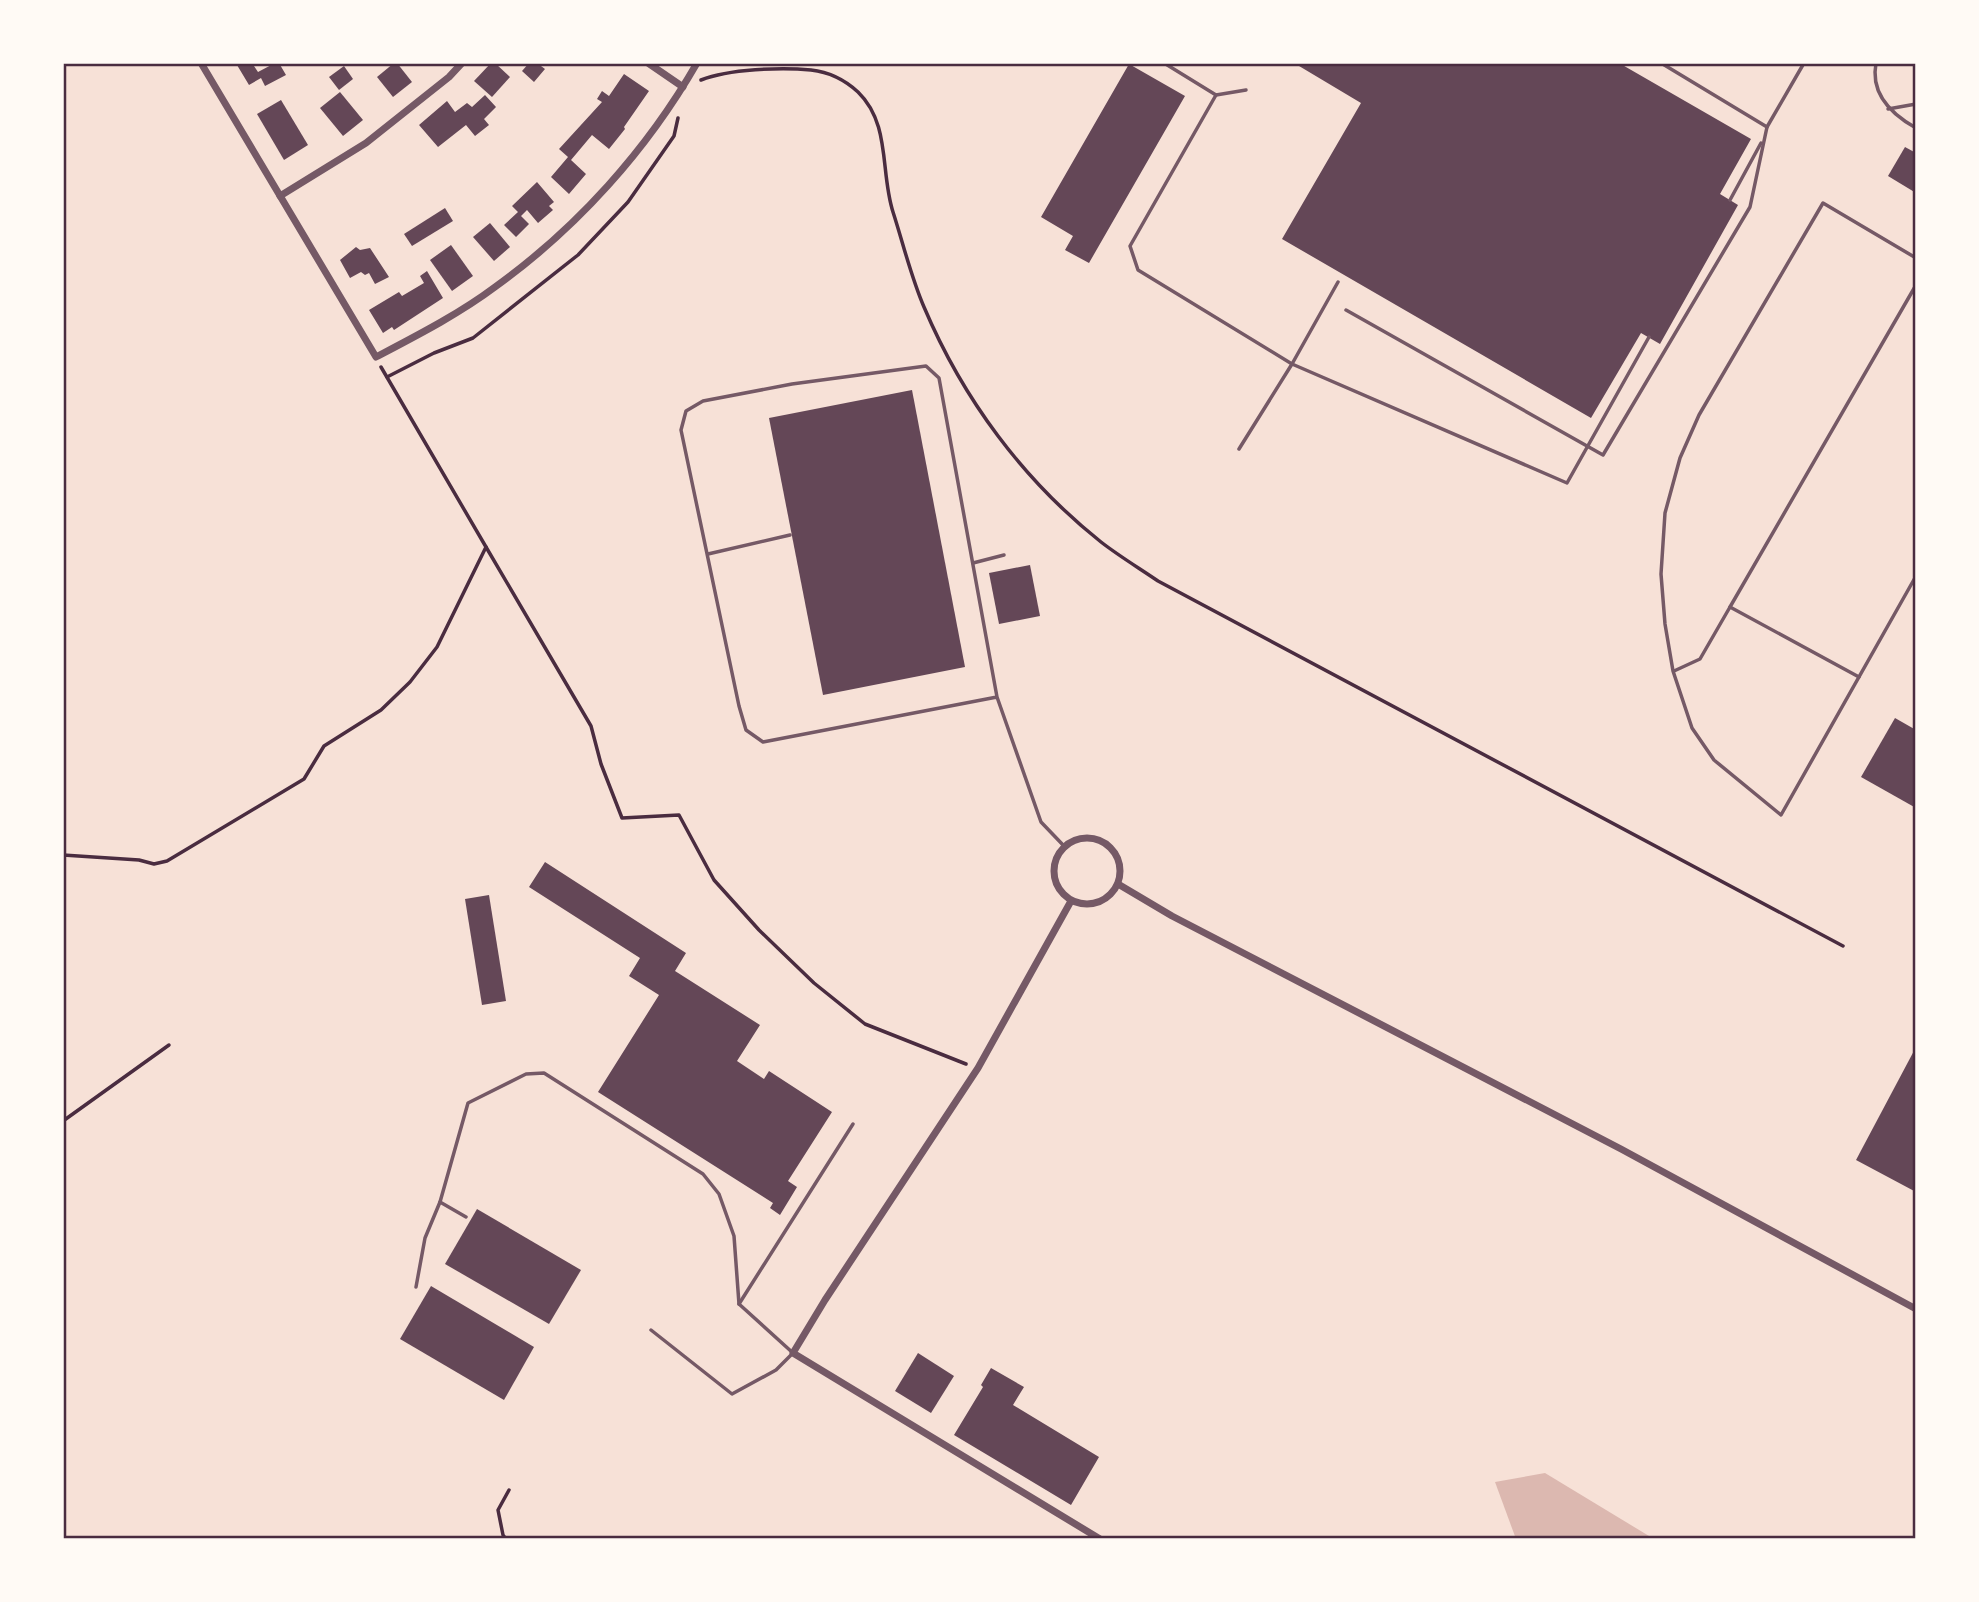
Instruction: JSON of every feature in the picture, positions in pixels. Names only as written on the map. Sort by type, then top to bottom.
[{"type":"street","points":[[201,63],[376,357],[495,288],[587,211],[636,151],[683,87],[697,63]]},
{"type":"street","points":[[280,196],[366,143],[449,77],[462,63]]},
{"type":"street","points":[[648,63],[683,87]]},
{"type":"street","points":[[1089,838],[1109,846],[1119,861],[1118,884],[1112,894],[1091,905],[1071,901],[1062,894],[1054,878],[1053,867],[1064,846],[1077,839],[1089,838]]},
{"type":"street","points":[[1118,884],[1172,916],[1621,1149],[1916,1309]]},
{"type":"street","points":[[1071,901],[978,1068],[793,1353],[1100,1539]]},
{"type":"lane","points":[[1164,63],[1216,94],[1246,90]]},
{"type":"lane","points":[[1661,63],[1767,127]]},
{"type":"lane","points":[[1346,310],[1603,455],[1749,207],[1767,127],[1804,63]]},
{"type":"lane","points":[[1876,63],[1876,84],[1881,98],[1898,118],[1916,128]]},
{"type":"lane","points":[[1216,94],[1130,246],[1138,270],[1292,364],[1567,484],[1648,337]]},
{"type":"lane","points":[[1888,108],[1916,104]]},
{"type":"lane","points":[[1730,200],[1764,138]]},
{"type":"lane","points":[[1916,258],[1823,203],[1699,415],[1680,458],[1665,513],[1661,574],[1665,624],[1673,671],[1692,728],[1714,760],[1781,815],[1916,576]]},
{"type":"lane","points":[[1239,449],[1292,364],[1338,282]]},
{"type":"lane","points":[[1673,671],[1699,659],[1916,285]]},
{"type":"lane","points":[[997,697],[763,742],[746,730],[681,430],[686,411],[703,401],[792,384],[926,366],[939,378],[997,697],[1041,822],[1064,846]]},
{"type":"lane","points":[[708,554],[790,535]]},
{"type":"lane","points":[[973,563],[1004,555]]},
{"type":"lane","points":[[1730,607],[1859,677]]},
{"type":"lane","points":[[416,1287],[425,1238],[440,1202],[468,1103],[526,1074],[544,1073],[702,1174],[719,1194],[734,1236],[738,1304],[793,1353],[776,1370],[732,1394],[650,1330]]},
{"type":"lane","points":[[738,1304],[853,1124]]},
{"type":"lane","points":[[440,1202],[466,1217]]},
{"type":"path","points":[[683,87],[714,75],[764,70],[811,70],[840,78],[860,94],[880,127],[891,205],[923,305],[949,362],[1009,451],[1046,491],[1101,542],[1158,581],[1843,946]]},
{"type":"path","points":[[376,357],[591,726],[601,764],[622,818],[679,815],[714,880],[759,930],[814,983],[865,1024],[978,1068]]},
{"type":"path","points":[[63,855],[139,860],[154,864],[167,861],[304,779],[324,746],[381,710],[410,682],[437,647],[486,547]]},
{"type":"path","points":[[63,1121],[169,1045]]},
{"type":"path","points":[[506,1539],[498,1510],[509,1490]]},
{"type":"shaded area","points":[[1545,1473],[1654,1539],[1516,1539],[1495,1482]]},
{"type":"building","points":[[252,63],[258,72],[279,63],[286,75],[265,86],[261,78],[249,85],[237,65]]},
{"type":"building","points":[[397,63],[412,82],[393,97],[377,77]]},
{"type":"building","points":[[491,63],[495,63],[510,77],[492,97],[474,81]]},
{"type":"building","points":[[529,63],[544,63],[541,66],[545,69],[534,82],[522,71]]},
{"type":"building","points":[[1294,63],[1619,63],[1751,139],[1720,194],[1738,205],[1660,344],[1641,333],[1591,418],[1282,239],[1361,103]]},
{"type":"building","points":[[1129,64],[1185,96],[1089,263],[1065,250],[1073,236],[1041,217]]},
{"type":"building","points":[[344,66],[353,79],[339,90],[329,77]]},
{"type":"building","points":[[624,74],[649,91],[609,149],[592,135],[571,160],[586,174],[569,194],[551,177],[568,157],[559,149],[602,102],[597,99],[602,91],[609,96]]},
{"type":"building","points":[[340,92],[363,120],[343,136],[320,108]]},
{"type":"building","points":[[485,95],[496,107],[484,119],[489,125],[475,136],[466,125],[438,147],[419,125],[447,101],[455,112],[467,103],[472,107]]},
{"type":"building","points":[[281,100],[308,145],[284,160],[257,114]]},
{"type":"building","points":[[1905,147],[1916,153],[1916,193],[1888,176]]},
{"type":"building","points":[[537,182],[554,202],[549,206],[553,210],[538,223],[527,210],[521,216],[529,224],[516,237],[504,225],[518,212],[512,206]]},
{"type":"building","points":[[445,208],[453,221],[412,246],[404,234]]},
{"type":"building","points":[[490,223],[510,247],[494,261],[473,237]]},
{"type":"building","points":[[451,245],[473,276],[452,291],[430,260]]},
{"type":"building","points":[[356,247],[360,250],[370,248],[389,277],[375,284],[369,273],[365,275],[361,272],[350,278],[340,260]]},
{"type":"building","points":[[427,271],[443,298],[394,330],[392,327],[383,333],[369,310],[399,292],[402,296],[424,283],[420,276]]},
{"type":"building","points":[[912,390],[965,667],[823,695],[769,418]]},
{"type":"building","points":[[1030,565],[1040,616],[999,624],[989,573]]},
{"type":"building","points":[[1895,718],[1916,730],[1916,808],[1861,777]]},
{"type":"building","points":[[545,862],[686,953],[675,971],[760,1025],[737,1061],[764,1079],[769,1071],[832,1112],[788,1181],[797,1187],[780,1215],[770,1208],[773,1203],[598,1092],[659,995],[629,976],[640,958],[529,887]]},
{"type":"building","points":[[489,895],[506,1001],[482,1005],[465,899]]},
{"type":"building","points":[[1916,1047],[1916,1192],[1856,1160]]},
{"type":"building","points":[[477,1209],[581,1270],[549,1324],[445,1264]]},
{"type":"building","points":[[431,1286],[534,1347],[504,1400],[400,1339]]},
{"type":"building","points":[[918,1353],[954,1376],[931,1413],[895,1391]]},
{"type":"building","points":[[991,1368],[1024,1387],[1013,1405],[1099,1457],[1071,1505],[954,1435],[983,1387],[981,1385]]}]
